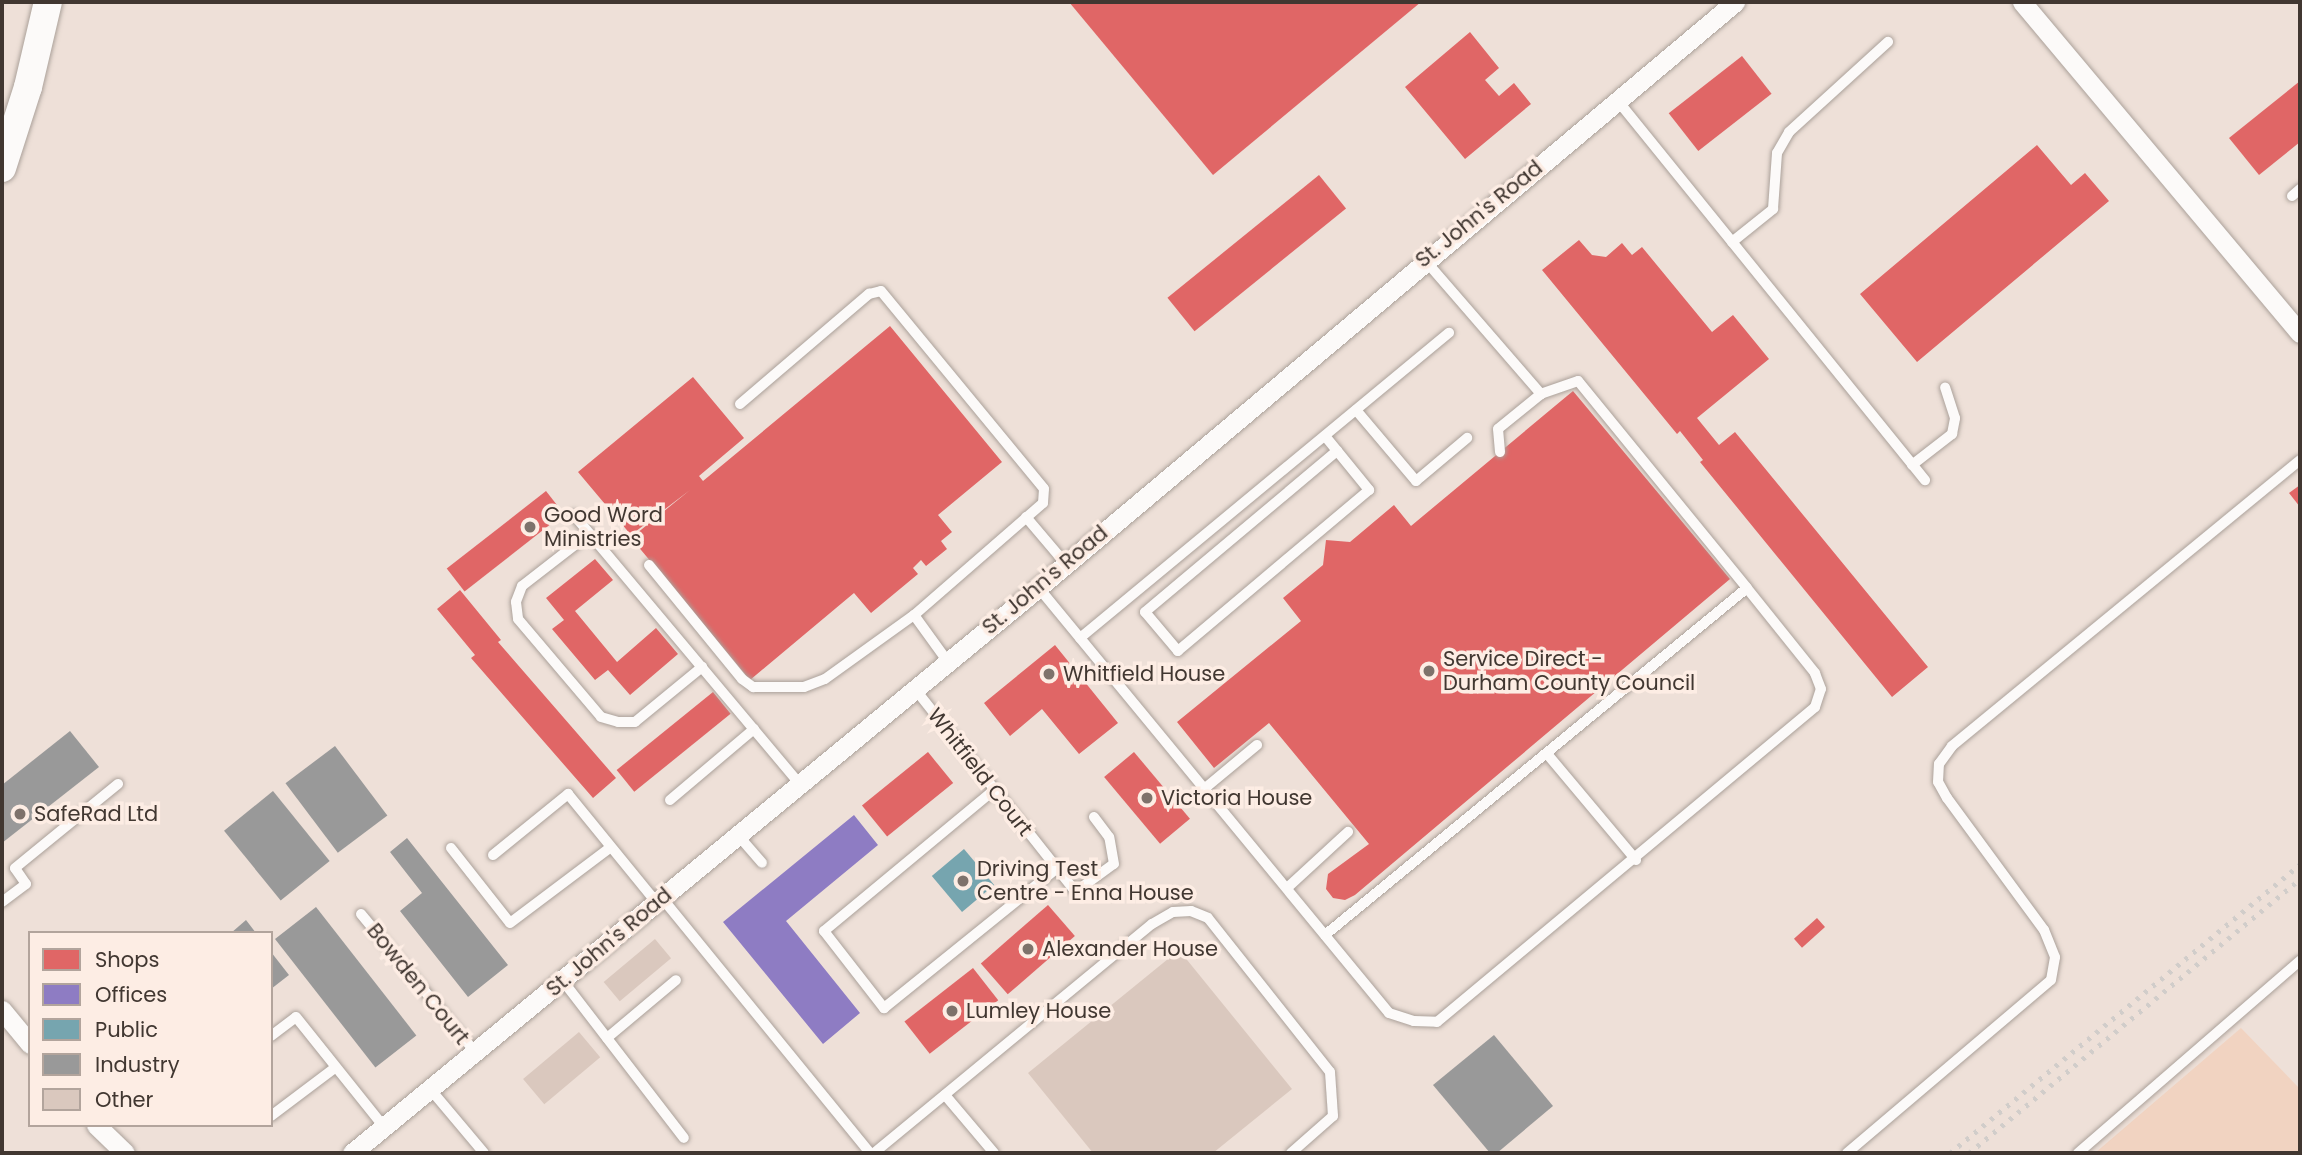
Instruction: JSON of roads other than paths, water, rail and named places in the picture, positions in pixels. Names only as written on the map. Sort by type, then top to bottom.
[{"type":"main road","points":[[2,168],[28,87],[48,2]]},
{"type":"street","name":"St. John's Road","points":[[352,1153],[660,901],[798,782],[948,662],[1424,259],[1735,2]]},
{"type":"street","points":[[2022,2],[2300,333]]},
{"type":"street","points":[[2,1010],[28,1042]]},
{"type":"street","points":[[98,1127],[125,1153]]},
{"type":"lane","points":[[1732,242],[1773,209],[1777,153],[1789,132],[1888,42]]},
{"type":"lane","points":[[1618,101],[1925,481]]},
{"type":"lane","points":[[1424,259],[1541,394]]},
{"type":"lane","points":[[649,565],[741,679],[753,687],[804,687],[825,678],[914,615],[1042,503],[1044,489],[881,291],[869,294],[740,404]]},
{"type":"lane","points":[[1080,638],[1449,333]]},
{"type":"lane","points":[[1038,587],[1389,1013],[1414,1021],[1437,1021],[1636,860],[1815,707],[1821,689],[1815,673],[1578,381],[1541,394],[1498,429],[1500,452]]},
{"type":"lane","points":[[1912,465],[1952,434],[1955,418],[1945,388]]},
{"type":"lane","points":[[1356,410],[1416,481],[1467,438]]},
{"type":"lane","points":[[1325,436],[1369,490],[1178,651],[1145,612],[1337,451]]},
{"type":"lane","points":[[1847,1153],[2051,980],[2055,957],[2044,930],[1947,798],[1938,782],[1939,764],[1952,746],[2300,460]]},
{"type":"lane","points":[[574,515],[798,782]]},
{"type":"lane","points":[[1026,517],[1065,563]]},
{"type":"lane","points":[[589,534],[522,586],[516,602],[518,619],[601,717],[618,722],[635,722],[702,667]]},
{"type":"lane","points":[[1325,934],[1548,755],[1747,588]]},
{"type":"lane","points":[[914,615],[948,662]]},
{"type":"lane","name":"Whitfield Court","points":[[914,688],[1055,869],[1073,888],[1082,887],[1114,864],[1109,837],[1094,817]]},
{"type":"lane","points":[[670,800],[754,729]]},
{"type":"lane","points":[[1204,789],[1257,745]]},
{"type":"lane","points":[[1548,755],[1636,860]]},
{"type":"lane","points":[[2,902],[26,884],[15,868],[118,784]]},
{"type":"lane","points":[[994,790],[824,931],[884,1008],[1055,869]]},
{"type":"lane","points":[[493,855],[568,794],[872,1153],[1152,925],[1173,912],[1191,911],[1208,918],[1330,1072],[1333,1116],[1291,1153]]},
{"type":"lane","points":[[1287,888],[1348,832]]},
{"type":"lane","points":[[737,834],[762,863]]},
{"type":"lane","points":[[451,848],[510,923],[611,846]]},
{"type":"lane","name":"Bowden Court","points":[[361,914],[475,1053]]},
{"type":"lane","points":[[2078,1153],[2300,961]]},
{"type":"lane","points":[[607,1038],[676,980]]},
{"type":"lane","points":[[563,981],[684,1138]]},
{"type":"lane","points":[[273,1034],[296,1017],[384,1128]]},
{"type":"lane","points":[[273,1114],[336,1067]]},
{"type":"lane","points":[[431,1090],[484,1153]]},
{"type":"lane","points":[[945,1095],[994,1153]]},
{"type":"railway","points":[[1950,1153],[2300,864]]},
{"type":"railway","points":[[1969,1153],[2300,879]]},
{"type":"place","name":"Good Word Ministries","points":[[530,527]]},
{"type":"place","name":"Service Direct - Durham County Council","points":[[1429,671]]},
{"type":"place","name":"Whitfield House","points":[[1049,674]]},
{"type":"place","name":"Victoria House","points":[[1147,798]]},
{"type":"place","name":"SafeRad Ltd","points":[[20,814]]},
{"type":"place","name":"Driving Test Centre - Enna House","points":[[963,881]]},
{"type":"place","name":"Alexander House","points":[[1028,949]]},
{"type":"place","name":"Lumley House","points":[[952,1011]]}]
